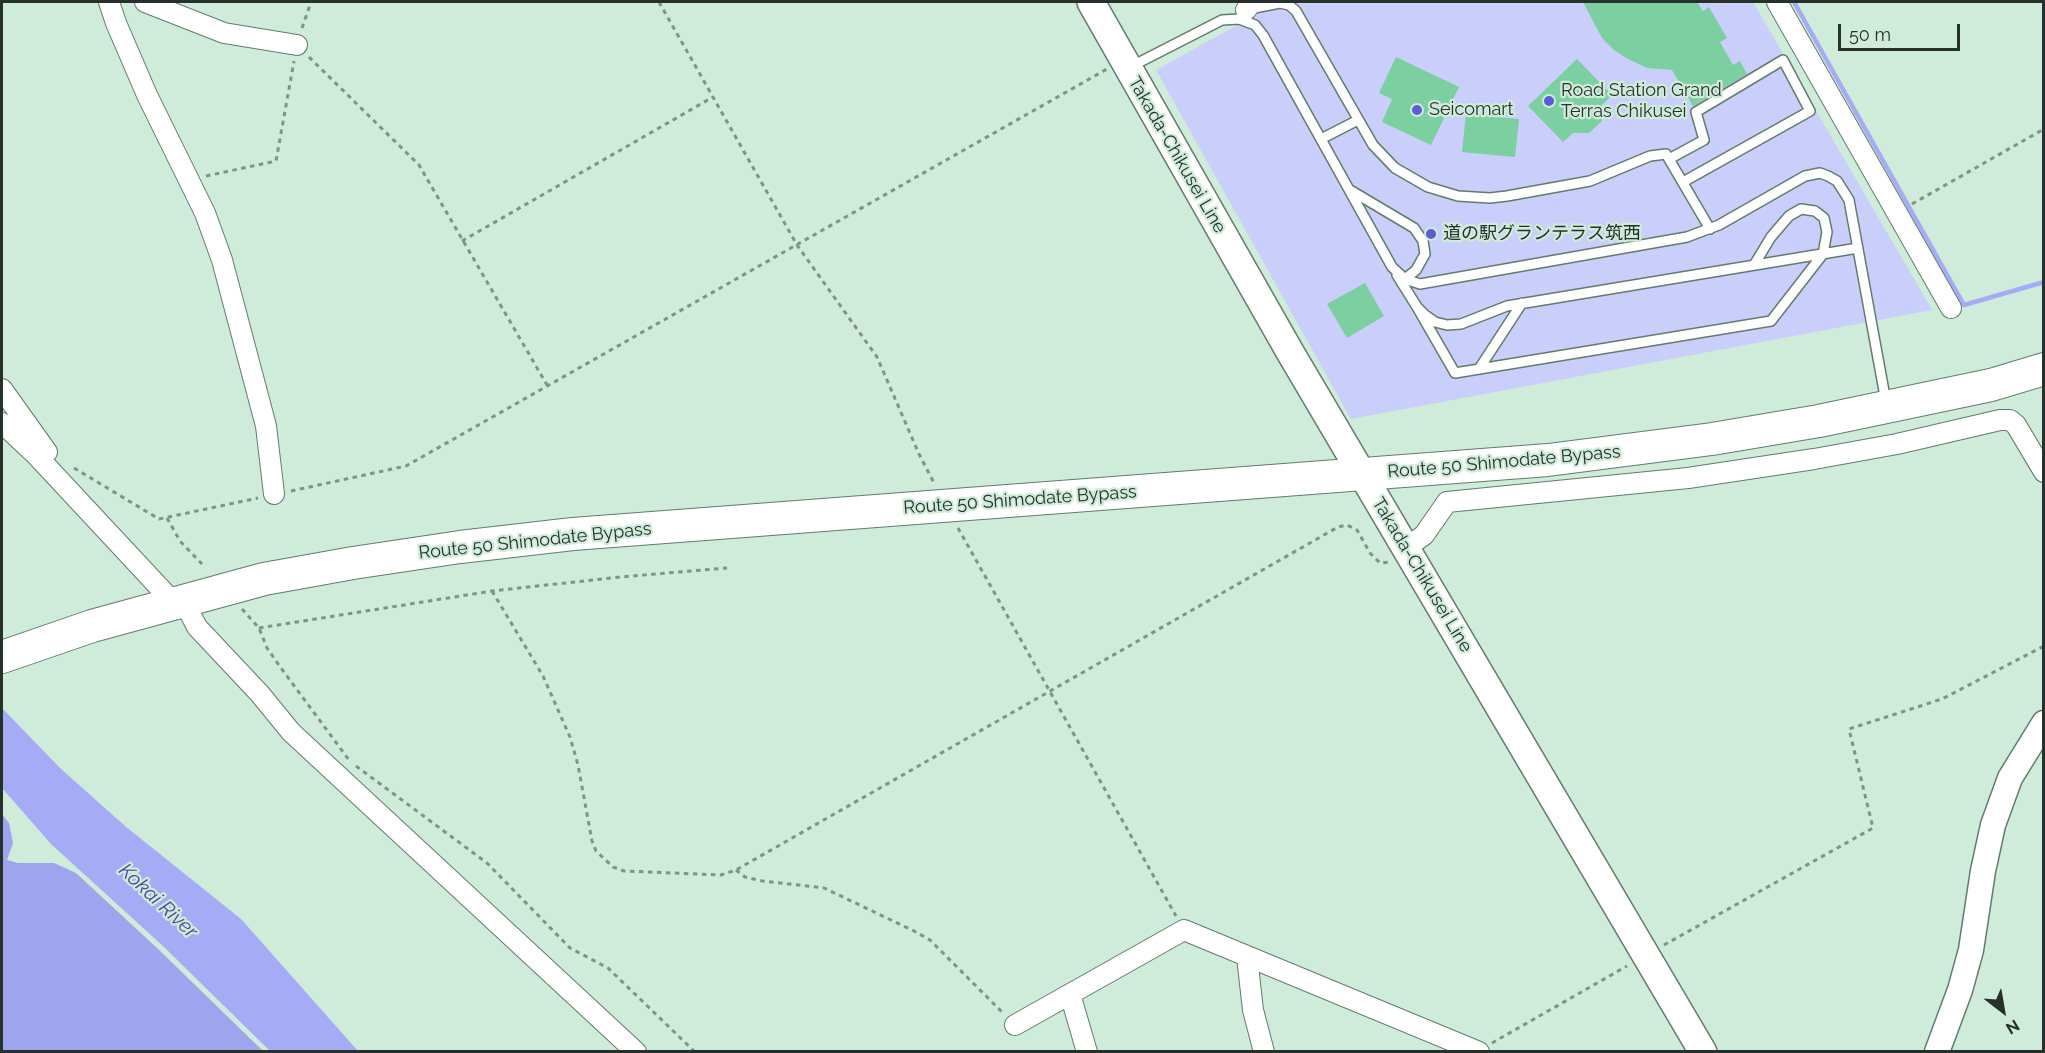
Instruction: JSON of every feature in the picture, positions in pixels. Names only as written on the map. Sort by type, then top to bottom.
[{"type":"highway","name":"Route 50 Shimodate Bypass","points":[[2,657],[92,626],[173,603],[264,579],[353,563],[573,534],[1363,475],[1548,460],[1627,451],[1712,439],[1887,408],[1991,385],[2043,369]]},
{"type":"main road","name":"Takada-Chikusei Line","points":[[1091,2],[1290,352],[1703,1052]]},
{"type":"street","points":[[109,2],[147,95],[205,213],[222,260],[266,426],[274,494]]},
{"type":"street","points":[[145,2],[224,33],[297,45]]},
{"type":"street","points":[[1777,2],[1951,308]]},
{"type":"street","points":[[2,389],[46,452]]},
{"type":"street","points":[[1408,551],[1424,535],[1448,502],[1722,473],[1885,446],[2000,420],[2010,420],[2016,425],[2043,472]]},
{"type":"street","points":[[2,423],[36,455],[260,694],[291,732],[636,1052]]},
{"type":"street","points":[[1937,1052],[1960,990],[1971,950],[1983,871],[1993,825],[2010,778],[2043,723]]},
{"type":"street","points":[[1015,1025],[1184,930],[1478,1051]]},
{"type":"street","points":[[1247,957],[1253,1010],[1264,1052]]},
{"type":"street","points":[[1070,994],[1087,1052]]},
{"type":"lane","points":[[1126,64],[1249,6],[1280,3],[1289,5],[1296,11],[1373,145],[1395,168],[1428,187],[1458,196],[1490,198],[1590,181],[1658,153],[1666,154],[1710,229]]},
{"type":"lane","points":[[1222,20],[1239,19],[1255,25],[1263,35],[1392,267],[1455,373],[1771,321],[1823,254],[1827,232],[1824,218],[1815,211],[1801,209],[1789,216],[1771,237],[1754,265]]},
{"type":"lane","points":[[1669,159],[1704,140],[1696,112],[1783,60],[1810,111],[1683,182]]},
{"type":"lane","points":[[1321,139],[1358,120]]},
{"type":"lane","points":[[1392,267],[1405,279],[1420,284],[1430,283],[1687,237],[1710,229],[1805,176],[1820,173],[1837,181],[1850,200],[1887,408]]},
{"type":"lane","points":[[1349,189],[1414,228],[1423,242],[1425,254],[1416,270],[1405,279]]},
{"type":"lane","points":[[1417,307],[1435,322],[1447,325],[1461,324],[1507,306],[1522,303],[1858,248]]},
{"type":"lane","points":[[1479,369],[1522,303]]},
{"type":"path","points":[[190,179],[276,161],[297,45],[311,2]]},
{"type":"path","points":[[659,2],[797,245],[877,357],[919,454],[938,490]]},
{"type":"path","points":[[297,45],[419,165],[547,385]]},
{"type":"path","points":[[46,452],[159,519],[406,466],[797,245],[1126,64]]},
{"type":"path","points":[[462,241],[714,97]]},
{"type":"path","points":[[1913,204],[2043,129]]},
{"type":"path","points":[[167,517],[180,541],[202,564]]},
{"type":"path","points":[[492,591],[543,676],[566,728],[578,765],[592,841],[604,861],[624,872],[721,875],[736,870],[1338,527],[1347,525],[1357,530],[1370,553],[1380,563],[1393,562],[1408,551]]},
{"type":"path","points":[[958,528],[1184,930]]},
{"type":"path","points":[[259,628],[492,591],[727,568]]},
{"type":"path","points":[[240,606],[259,628],[267,648],[281,668],[345,756],[355,766],[487,863],[570,948],[608,968],[695,1052]]},
{"type":"path","points":[[1478,1051],[1873,828],[1849,729],[1942,699],[2043,646]]},
{"type":"path","points":[[736,870],[745,877],[762,881],[824,888],[914,931],[930,940],[1015,1025]]},
{"type":"shaded area","points":[[1279,2],[1753,2],[1932,310],[1351,419],[1156,70]]},
{"type":"shaded area","points":[[2,814],[9,823],[13,843],[7,860],[18,863],[54,863],[76,873],[263,1051],[2,1051]]},
{"type":"water","name":"Kokai River","points":[[2,708],[60,768],[125,826],[241,919],[358,1051],[270,1051],[164,947],[51,844],[2,788]]},
{"type":"building","points":[[1583,2],[1697,2],[1703,11],[1709,7],[1727,38],[1720,42],[1733,65],[1740,61],[1747,74],[1693,106],[1672,70],[1647,68],[1614,50],[1602,38]]},
{"type":"building","name":"Seicomart","points":[[1396,57],[1459,87],[1431,145],[1382,122],[1392,99],[1379,93]]},
{"type":"building","points":[[1577,59],[1612,95],[1602,105],[1602,121],[1589,133],[1573,133],[1563,142],[1528,106]]},
{"type":"building","points":[[1466,114],[1519,119],[1515,157],[1462,152]]},
{"type":"building","points":[[1365,283],[1384,316],[1347,338],[1327,304]]},
{"type":"waterway","points":[[1794,2],[1964,305],[2044,282]]},
{"type":"place","name":"Road Station Grand Terras Chikusei","points":[[1549,101]]},
{"type":"place","name":"Seicomart","points":[[1417,110]]},
{"type":"place","name":"道の駅グランテラス筑西","points":[[1431,234]]}]
